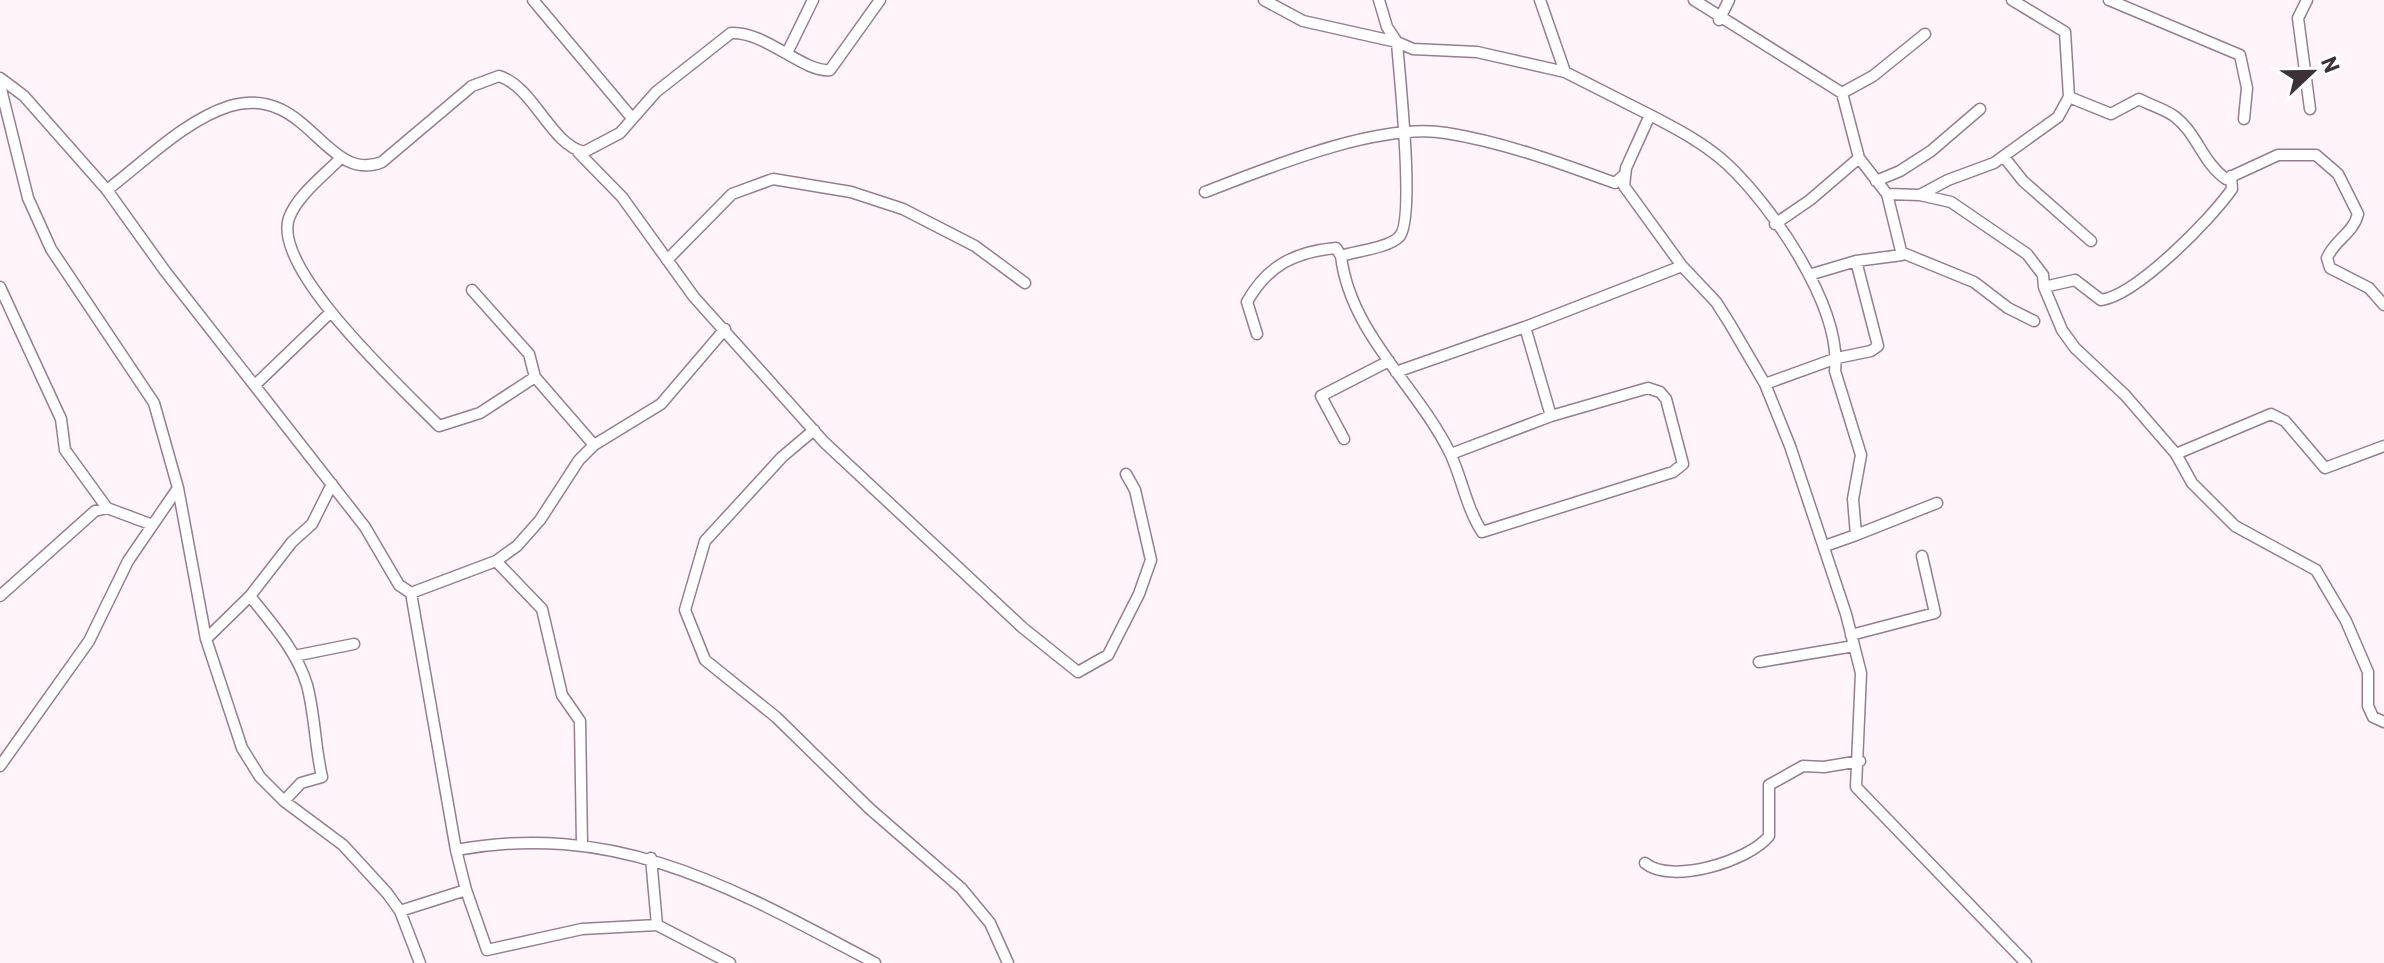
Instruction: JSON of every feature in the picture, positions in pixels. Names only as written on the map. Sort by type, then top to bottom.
[{"type":"street","points":[[533,0],[632,118]]},
{"type":"street","points":[[788,51],[813,0]]},
{"type":"street","points":[[576,151],[596,148],[620,133],[656,92],[731,33],[743,33],[788,51],[816,70],[830,70],[880,0]]},
{"type":"street","points":[[1264,0],[1303,21],[1397,42],[1413,49],[1477,52],[1565,72],[1689,136],[1726,164],[1757,197],[1809,275],[1825,313],[1837,358],[1835,371],[1861,455],[1853,499],[1856,535]]},
{"type":"street","points":[[1341,256],[1395,241],[1402,235],[1407,183],[1397,42],[1387,27],[1379,0]]},
{"type":"street","points":[[1540,0],[1565,72]]},
{"type":"street","points":[[1694,0],[1719,20],[1786,55],[1842,93],[1859,158],[1887,194],[1903,253]]},
{"type":"street","points":[[1719,20],[1729,0]]},
{"type":"street","points":[[1920,195],[2004,157],[2058,117],[2069,97],[2065,32],[2012,0]]},
{"type":"street","points":[[2109,0],[2240,55],[2247,88],[2244,119]]},
{"type":"street","points":[[2307,0],[2298,18],[2310,109]]},
{"type":"street","points":[[1842,93],[1873,76],[1925,34]]},
{"type":"street","points":[[107,190],[210,115],[253,102],[290,113],[341,158],[355,166],[369,167],[382,162],[472,86],[499,76],[514,82],[622,197],[694,297],[814,430],[1023,628],[1078,672],[1108,655],[1139,594],[1151,560],[1135,490],[1126,474]]},
{"type":"street","points":[[0,78],[24,96],[107,190],[165,271],[365,527],[399,585],[411,593],[456,850],[487,950],[582,929],[657,925],[730,963]]},
{"type":"street","points":[[0,85],[28,198],[66,276],[154,403],[178,488],[206,639],[242,748],[260,777],[284,801],[343,845],[400,911],[420,963]]},
{"type":"street","points":[[2069,97],[2111,114],[2139,99],[2174,116],[2191,134],[2208,166],[2226,179],[2278,155],[2316,155],[2338,174],[2358,214],[2354,229],[2333,244],[2327,258],[2330,268],[2369,288],[2384,305]]},
{"type":"street","points":[[1876,181],[1931,151],[1980,109]]},
{"type":"street","points":[[1650,115],[1624,175],[1624,186],[1682,266],[1716,302],[1765,384],[1825,546],[1853,641],[1861,683],[1860,761],[1856,787],[2026,963]]},
{"type":"street","points":[[1205,192],[1313,151],[1403,134],[1443,132],[1549,159],[1615,183],[1624,175]]},
{"type":"street","points":[[2004,157],[2023,181],[2091,241]]},
{"type":"street","points":[[341,158],[295,207],[286,231],[294,258],[337,322],[439,426],[480,413],[535,377]]},
{"type":"street","points":[[1775,224],[1810,200],[1859,158]]},
{"type":"street","points":[[2044,287],[2075,280],[2101,300],[2133,285],[2217,211],[2232,189],[2231,176]]},
{"type":"street","points":[[667,260],[732,194],[773,179],[851,192],[903,209],[975,246],[1025,283]]},
{"type":"street","points":[[1887,194],[1920,195],[1951,202],[1975,221],[2014,243],[2037,265],[2062,330],[2075,348],[2125,395],[2176,454],[2192,483],[2235,526],[2316,570],[2346,621],[2368,672],[2368,706],[2373,717],[2384,722]]},
{"type":"street","points":[[1257,334],[1247,302],[1260,280],[1278,265],[1319,250],[1336,248],[1341,256],[1351,297],[1451,454],[1457,479],[1482,532],[1673,472],[1683,464],[1671,410],[1666,399],[1655,389],[1607,398],[1451,454]]},
{"type":"street","points":[[1809,275],[1856,261],[1903,253],[1974,282],[2008,308],[2034,321]]},
{"type":"street","points":[[1765,384],[1837,358],[1871,351],[1878,346],[1856,261]]},
{"type":"street","points":[[1396,372],[1525,327],[1682,266]]},
{"type":"street","points":[[0,287],[61,419],[65,450],[107,508],[150,524]]},
{"type":"street","points":[[472,290],[529,354],[535,377],[594,445]]},
{"type":"street","points":[[255,385],[331,312]]},
{"type":"street","points":[[1525,327],[1551,416]]},
{"type":"street","points":[[411,593],[496,561],[517,546],[540,520],[579,460],[594,445],[661,404],[725,329]]},
{"type":"street","points":[[1344,439],[1321,396],[1389,361]]},
{"type":"street","points":[[2176,454],[2271,414],[2285,421],[2325,468],[2384,446]]},
{"type":"street","points":[[814,430],[782,457],[705,541],[685,610],[705,660],[776,717],[870,809],[961,888],[990,923],[1008,963]]},
{"type":"street","points":[[206,639],[250,596],[292,542],[312,524],[332,484]]},
{"type":"street","points":[[0,766],[89,641],[150,524],[178,488]]},
{"type":"street","points":[[1825,546],[1937,503]]},
{"type":"street","points":[[0,596],[85,518],[107,508]]},
{"type":"street","points":[[1759,662],[1853,641],[1935,613],[1922,556]]},
{"type":"street","points":[[496,561],[542,609],[562,695],[580,721],[582,844]]},
{"type":"street","points":[[250,596],[294,656],[306,683],[322,777],[301,783],[284,801]]},
{"type":"street","points":[[294,656],[354,644]]},
{"type":"street","points":[[1645,863],[1660,872],[1696,871],[1735,858],[1769,836],[1769,785],[1803,766],[1824,767],[1860,761]]},
{"type":"street","points":[[456,850],[548,841],[582,844],[651,858],[767,906],[875,963]]},
{"type":"street","points":[[651,858],[657,925]]},
{"type":"street","points":[[400,911],[466,890]]}]
